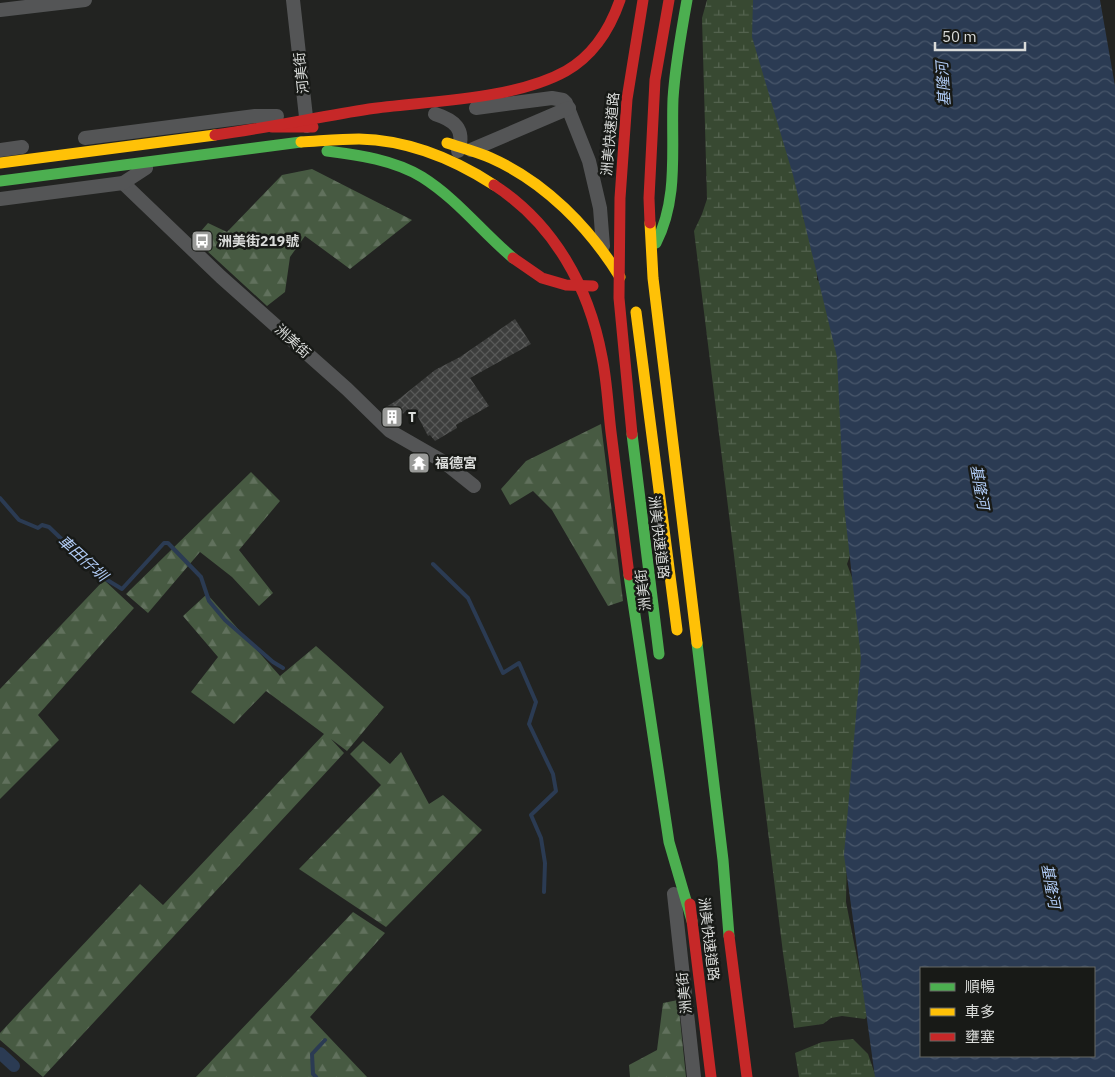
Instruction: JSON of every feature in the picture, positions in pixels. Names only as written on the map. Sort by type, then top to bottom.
[{"type":"highway","points":[[0,163],[272,127],[352,112],[468,98],[516,89],[541,82],[566,71],[585,58],[600,41],[615,18],[620,0]]},
{"type":"highway","name":"洲美快速道路","points":[[643,0],[627,99],[620,198],[619,298],[631,428],[660,662]]},
{"type":"highway","name":"洲美快速道路","points":[[669,0],[656,80],[649,198],[653,278],[723,860],[728,926],[747,1077]]},
{"type":"highway","points":[[640,263],[646,258],[660,237],[669,206],[672,179],[673,109],[679,40],[687,0]]},
{"type":"highway","points":[[272,127],[328,127]]},
{"type":"highway","points":[[364,128],[413,135]]},
{"type":"highway","points":[[0,181],[306,142],[361,139],[397,144],[432,153],[462,165],[487,179],[520,205],[544,228],[567,258],[594,323],[602,357],[629,574],[668,842],[692,921]]},
{"type":"highway","points":[[438,140],[492,158],[522,176],[557,201],[592,237],[611,260],[631,300],[636,312],[644,366],[678,640]]},
{"type":"highway","points":[[275,146],[334,152],[394,165],[421,176],[443,192],[522,266],[543,278],[565,285],[591,287],[612,282],[629,272]]},
{"type":"highway","name":"洲美快速道路","points":[[684,854],[711,1077]]},
{"type":"highway","points":[[713,880],[728,926]]},
{"type":"street","points":[[0,10],[84,0]]},
{"type":"street","name":"河美街","points":[[293,0],[309,147]]},
{"type":"street","points":[[0,199],[123,183],[146,168],[176,154],[234,143],[283,143],[309,147],[376,169],[395,171],[414,169],[453,157],[569,108],[563,100],[552,98],[340,125],[322,125],[273,115],[254,116],[75,140]]},
{"type":"street","name":"洲美街","points":[[569,108],[589,161],[600,208],[612,332],[646,612],[682,976],[694,1077]]},
{"type":"street","points":[[435,114],[447,118],[460,131],[459,150],[453,157]]},
{"type":"street","points":[[0,150],[56,142]]},
{"type":"street","name":"洲美街","points":[[123,183],[221,277],[347,389],[390,431],[444,462],[474,486]]},
{"type":"green space","points":[[707,0],[767,0],[804,203],[803,218],[815,240],[817,280],[832,288],[854,544],[847,564],[853,580],[864,636],[847,853],[846,902],[868,1014],[865,1019],[842,1016],[831,1018],[823,1024],[794,1028],[783,953],[694,231],[707,199],[702,18]]},
{"type":"green space","points":[[312,169],[412,220],[350,269],[305,236],[290,257],[285,292],[267,306],[194,239],[208,223],[227,232],[282,175]]},
{"type":"green space","points":[[601,424],[623,601],[608,606],[552,510],[533,491],[510,505],[501,489],[526,461]]},
{"type":"green space","points":[[251,472],[280,501],[239,550],[273,593],[259,606],[232,577],[200,552],[148,613],[126,594]]},
{"type":"green space","points":[[104,580],[134,608],[38,715],[59,740],[0,799],[0,689]]},
{"type":"green space","points":[[207,594],[280,676],[316,646],[384,707],[347,751],[331,739],[344,753],[43,1077],[0,1040],[0,1033],[140,884],[163,905],[324,734],[266,691],[234,724],[191,692],[218,657],[183,616]]},
{"type":"green space","points":[[363,741],[390,764],[401,752],[429,804],[443,795],[482,830],[386,927],[299,869],[381,785],[350,754]]},
{"type":"green space","points":[[353,912],[385,933],[310,1017],[367,1077],[196,1077]]},
{"type":"green space","points":[[678,1000],[686,1077],[630,1077],[629,1065],[657,1050],[663,1003]]},
{"type":"green space","points":[[853,1039],[868,1054],[876,1077],[799,1077],[795,1053],[822,1042]]},
{"type":"water","name":"基隆河","points":[[753,0],[1100,0],[1115,86],[1115,1077],[875,1077],[844,855],[861,658],[844,505],[837,357],[793,175],[752,37]]},
{"type":"building","points":[[515,319],[531,344],[470,378],[489,406],[456,425],[457,428],[435,441],[430,435],[428,436],[415,411],[410,415],[407,410],[394,422],[381,410],[399,399],[435,370],[460,357]]},
{"type":"waterway","name":"車田仔圳","points":[[0,498],[19,520],[38,528],[42,525],[49,527],[99,575],[122,589],[164,543],[168,543],[201,577],[209,601],[225,620],[273,662],[283,668]]},
{"type":"waterway","points":[[433,564],[468,598],[503,673],[519,663],[536,702],[529,724],[553,774],[556,791],[531,815],[541,838],[545,863],[544,892]]},
{"type":"waterway","points":[[316,1077],[313,1074],[312,1054],[325,1040]]},
{"type":"waterway","points":[[0,1053],[14,1066]]},
{"type":"traffic: fast","points":[[656,243],[663,226],[671,191],[674,87],[687,0]]},
{"type":"traffic: fast","points":[[0,181],[301,142]]},
{"type":"traffic: fast","points":[[327,151],[388,162],[422,177],[447,195],[513,258]]},
{"type":"traffic: fast","points":[[632,434],[659,654]]},
{"type":"traffic: fast","points":[[629,575],[669,842],[692,921]]},
{"type":"traffic: fast","points":[[697,643],[723,860],[729,936]]},
{"type":"traffic: slow","points":[[0,163],[215,135]]},
{"type":"traffic: slow","points":[[301,142],[359,139],[395,143],[446,159],[494,185]]},
{"type":"traffic: slow","points":[[447,143],[491,158],[511,168],[547,193],[580,224],[620,277]]},
{"type":"traffic: slow","points":[[650,223],[653,278],[697,643]]},
{"type":"traffic: slow","points":[[636,312],[677,630]]},
{"type":"traffic: jam","points":[[215,135],[369,109],[496,94],[545,81],[576,65],[593,49],[606,31],[620,0]]},
{"type":"traffic: jam","points":[[632,434],[619,298],[620,198],[627,99],[643,0]]},
{"type":"traffic: jam","points":[[650,223],[649,198],[655,80],[669,0]]},
{"type":"traffic: jam","points":[[272,127],[313,127]]},
{"type":"traffic: jam","points":[[494,185],[534,218],[551,238],[566,259],[588,306],[604,366],[629,575]]},
{"type":"traffic: jam","points":[[513,258],[542,278],[566,285],[593,286]]},
{"type":"traffic: jam","points":[[690,904],[711,1077]]},
{"type":"traffic: jam","points":[[729,936],[747,1077]]},
{"type":"place","name":"洲美街219號","points":[[202,241]]},
{"type":"place","name":"T","points":[[392,417]]},
{"type":"place","name":"福德宮","points":[[419,463]]}]
